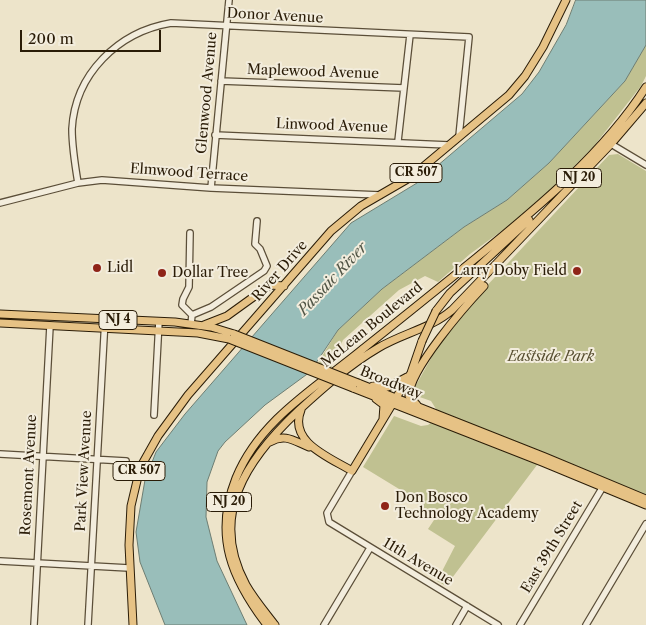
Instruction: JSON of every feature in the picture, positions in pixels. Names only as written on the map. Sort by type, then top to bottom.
[{"type":"main road","name":"River Drive","points":[[134,625],[130,568],[131,506],[138,476],[148,451],[179,407],[347,216],[411,177],[517,86],[543,47],[566,0]]},
{"type":"main road","name":"McLean Boulevard","points":[[267,625],[240,587],[233,571],[227,546],[228,502],[236,477],[248,454],[269,426],[288,408],[363,350],[549,197],[620,122],[646,87]]},
{"type":"main road","name":"McLean Boulevard","points":[[275,625],[246,584],[236,561],[232,536],[233,511],[239,486],[250,464],[260,450],[302,407],[380,347],[426,327],[446,315],[510,252],[611,144],[646,103]]},
{"type":"main road","points":[[260,450],[274,440],[283,437],[292,438],[316,449],[352,471],[381,425],[410,373],[436,311],[450,293],[502,246],[549,197]]},
{"type":"main road","points":[[431,416],[411,400],[409,392],[411,384],[440,338],[495,273],[510,252]]},
{"type":"main road","points":[[200,325],[227,316],[270,285],[284,286]]},
{"type":"main road","name":"Broadway","points":[[0,314],[159,321],[200,325],[646,499]]},
{"type":"main road","points":[[227,316],[224,321],[224,328],[231,337]]},
{"type":"main road","name":"Broadway","points":[[0,323],[198,333],[231,337]]},
{"type":"main road","points":[[356,386],[388,387],[400,383],[410,373]]},
{"type":"main road","points":[[356,386],[380,401],[384,411],[381,425]]},
{"type":"main road","points":[[302,407],[298,418],[298,430],[302,437],[316,449]]},
{"type":"main road","name":"Broadway","points":[[605,484],[646,505]]},
{"type":"street","name":"Glenwood Avenue","points":[[211,188],[229,0]]},
{"type":"street","name":"Donor Avenue","points":[[78,183],[72,140],[74,112],[84,85],[103,58],[129,37],[162,25],[183,22],[226,27],[469,37],[459,136]]},
{"type":"street","points":[[398,141],[410,35]]},
{"type":"street","name":"Maplewood Avenue","points":[[221,81],[404,88]]},
{"type":"street","name":"Linwood Avenue","points":[[215,135],[398,141],[449,145]]},
{"type":"street","points":[[611,144],[646,165]]},
{"type":"street","name":"Elmwood Terrace","points":[[0,204],[78,183],[102,180],[211,188],[380,195]]},
{"type":"street","points":[[192,316],[211,307],[264,271],[267,266],[260,249],[255,244],[256,221]]},
{"type":"street","points":[[190,233],[189,287],[182,304],[192,316],[191,324]]},
{"type":"street","name":"Park View Avenue","points":[[88,625],[105,319]]},
{"type":"street","points":[[154,415],[159,321]]},
{"type":"street","name":"Rosemont Avenue","points":[[34,625],[50,326]]},
{"type":"street","points":[[0,454],[126,461]]},
{"type":"street","name":"11th Avenue","points":[[352,471],[328,511],[327,518],[331,524],[498,625]]},
{"type":"street","name":"East 39th Street","points":[[520,625],[605,484]]},
{"type":"street","points":[[586,625],[646,524]]},
{"type":"street","points":[[324,625],[370,548]]},
{"type":"street","points":[[0,561],[130,568]]},
{"type":"street","points":[[456,625],[467,606]]},
{"type":"green space","points":[[646,45],[646,76],[641,86],[594,146],[533,208],[470,254],[438,282],[425,276],[399,290],[343,340],[331,368],[318,363],[338,330],[382,289],[464,227],[507,200],[549,163],[625,81]]},
{"type":"green space","name":"Eastside Park","points":[[618,154],[646,171],[646,495],[546,453],[446,586],[437,581],[455,546],[428,529],[434,520],[418,511],[422,503],[363,467],[394,416],[421,426],[428,425],[434,420],[436,409],[431,401],[411,394],[439,344],[467,307],[609,155]]},
{"type":"water","name":"Passaic River","points":[[576,0],[646,0],[646,45],[625,81],[549,163],[507,200],[464,227],[382,289],[338,330],[310,372],[265,405],[225,442],[218,451],[207,482],[206,517],[217,561],[247,625],[165,625],[140,562],[136,532],[145,480],[156,452],[185,414],[351,223],[417,183],[522,94],[539,72],[566,25]]},
{"type":"place","name":"Lidl","points":[[97,268]]},
{"type":"place","name":"Larry Doby Field","points":[[577,271]]},
{"type":"place","name":"Dollar Tree","points":[[162,273]]},
{"type":"place","name":"Don Bosco Technology Academy","points":[[385,506]]}]
